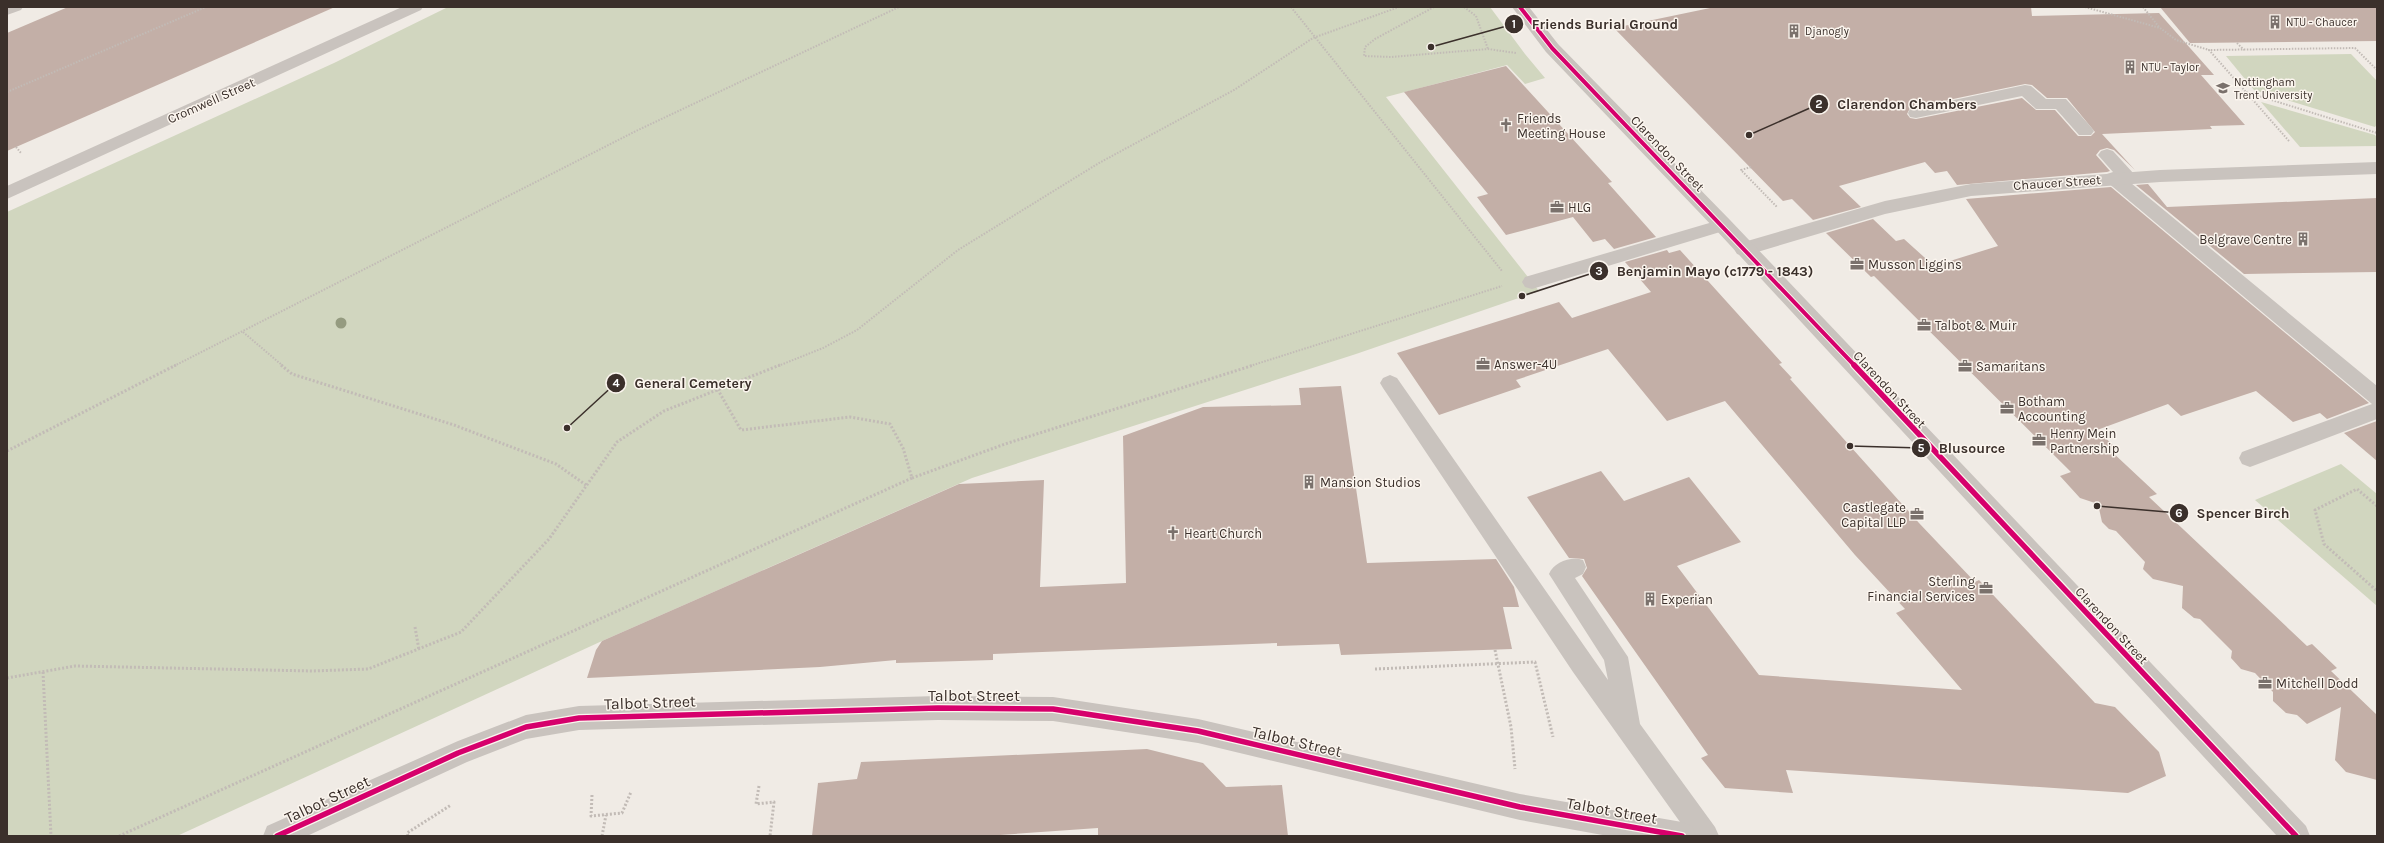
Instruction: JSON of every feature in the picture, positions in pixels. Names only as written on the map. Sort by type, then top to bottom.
[{"type":"street","points":[[7,10],[15,7]]},
{"type":"street","name":"Cromwell Street","points":[[7,193],[415,7]]},
{"type":"street","name":"Clarendon Street","points":[[1520,7],[1523,14],[1552,48],[1723,225],[2296,836]]},
{"type":"street","name":"Chaucer Street","points":[[1744,249],[1932,196],[2002,186],[2121,178],[2292,170],[2377,168]]},
{"type":"street","name":"Talbot Street","points":[[277,836],[458,753],[526,726],[579,718],[938,708],[1054,709],[1198,731],[1611,829],[1682,836]]},
{"type":"lane","points":[[1916,113],[2025,90],[2042,105],[2060,104],[2085,131]]},
{"type":"lane","points":[[2107,155],[2121,178],[2377,398]]},
{"type":"lane","points":[[1532,282],[1723,225]]},
{"type":"lane","points":[[1390,383],[1629,730],[1706,836]]},
{"type":"lane","points":[[2250,458],[2377,411]]},
{"type":"lane","points":[[1575,567],[1560,574],[1616,657],[1629,730]]},
{"type":"path","points":[[7,92],[206,7]]},
{"type":"path","points":[[7,451],[636,131],[899,7]]},
{"type":"path","points":[[1291,7],[1313,38],[1512,283]]},
{"type":"path","points":[[7,678],[75,666],[312,671],[368,669],[461,632],[549,539],[616,442],[664,411],[823,348],[857,330],[958,250],[1099,163],[1234,90],[1313,38],[1399,7]]},
{"type":"path","points":[[1434,7],[1375,39],[1365,48],[1364,56],[1391,58],[1488,49],[1476,16],[1464,7]]},
{"type":"path","points":[[2085,7],[2160,28]]},
{"type":"path","points":[[2143,7],[2160,28],[2176,40],[2209,50],[2356,48],[2377,70]]},
{"type":"path","points":[[2237,43],[2244,50]]},
{"type":"path","points":[[2209,50],[2293,146]]},
{"type":"path","points":[[2245,92],[2377,133]]},
{"type":"path","points":[[1751,167],[1741,170],[1802,233]]},
{"type":"path","points":[[119,836],[234,786],[689,576],[912,478],[1005,444],[1512,283],[1532,282]]},
{"type":"path","points":[[243,332],[292,374],[454,425],[556,464],[586,485]]},
{"type":"path","points":[[718,390],[741,430],[850,417],[890,424],[903,448],[912,478]]},
{"type":"path","points":[[2377,506],[2357,489],[2315,510],[2324,544],[2377,591]]},
{"type":"path","points":[[415,627],[419,650]]},
{"type":"path","points":[[1495,650],[1511,727]]},
{"type":"path","points":[[1375,668],[1535,662],[1553,737]]},
{"type":"path","points":[[43,672],[51,836]]},
{"type":"path","points":[[759,786],[756,804],[774,802],[770,836]]},
{"type":"path","points":[[592,794],[591,816],[622,813],[631,792]]},
{"type":"path","points":[[408,836],[407,833],[451,805]]},
{"type":"path","points":[[602,836],[606,815]]},
{"type":"green space","points":[[448,7],[1490,7],[1545,78],[1525,84],[1507,65],[1386,97],[1539,291],[1356,354],[972,478],[602,641],[177,836],[7,836],[7,212],[334,63]]},
{"type":"green space","points":[[2351,54],[2377,81],[2377,124],[2375,127],[2254,90],[2226,56]]},
{"type":"green space","points":[[2261,102],[2375,135],[2377,138],[2377,146],[2300,147]]},
{"type":"green space","points":[[2341,464],[2377,494],[2377,606],[2255,500]]},
{"type":"building","points":[[68,7],[335,7],[7,151],[7,33]]},
{"type":"building","points":[[1715,7],[2031,7],[2032,16],[2159,13],[2214,75],[2201,75],[2245,125],[2210,126],[2212,129],[2102,134],[2135,170],[2114,150],[2107,148],[2100,150],[2096,155],[2110,171],[2107,172],[1957,185],[1947,171],[1935,173],[1925,162],[1839,186],[1861,207],[1813,220],[1792,199],[1783,201],[1614,28]],"holes":[[[2025,84],[2032,85],[2047,98],[2067,98],[2095,132],[2091,136],[2078,136],[2055,110],[2036,110],[2022,98],[1916,119],[1910,118],[1907,114],[1910,108]]]},
{"type":"building","name":"NTU - Chaucer","points":[[2160,7],[2377,7],[2377,41],[2190,43]]},
{"type":"building","points":[[1506,66],[1612,182],[1608,183],[1656,237],[1614,249],[1605,239],[1593,242],[1573,217],[1506,235],[1477,197],[1488,194],[1404,92]]},
{"type":"building","name":"Belgrave Centre","points":[[2148,184],[2167,207],[2377,198],[2377,272],[2244,274],[2136,185]]},
{"type":"building","points":[[2111,187],[2369,403],[2327,419],[2320,413],[2293,422],[2256,391],[2181,416],[2168,404],[2097,430],[2117,449],[2111,451],[2157,494],[2149,497],[2307,646],[2312,644],[2337,668],[2331,671],[2377,715],[2377,780],[2346,772],[2335,760],[2341,707],[2307,724],[2297,715],[2286,713],[2273,701],[2273,692],[2255,673],[2241,669],[2231,658],[2232,651],[2200,619],[2194,618],[2182,608],[2183,586],[2153,579],[2143,569],[2145,562],[2116,531],[2109,529],[2102,522],[2098,504],[2080,498],[2060,476],[2071,472],[1874,276],[1871,277],[1826,233],[1873,219],[1896,241],[1904,239],[1934,266],[1998,246],[1966,199]]},
{"type":"building","points":[[1667,250],[1669,253],[1680,250],[1782,363],[1779,364],[1792,378],[1790,379],[1919,523],[1975,582],[1979,580],[2095,703],[2115,707],[2159,752],[2166,776],[2128,793],[1786,770],[1793,793],[1725,788],[1701,758],[1708,755],[1582,576],[1587,568],[1584,559],[1569,558],[1527,497],[1601,471],[1624,501],[1689,477],[1741,542],[1677,566],[1759,675],[1962,690],[1896,613],[1905,609],[1855,555],[1725,401],[1667,421],[1608,349],[1516,380],[1521,387],[1439,415],[1397,353],[1559,302],[1572,318],[1651,292],[1625,262]]},
{"type":"building","points":[[1341,386],[1367,563],[1496,559],[1514,587],[1519,607],[1503,607],[1512,649],[1341,655],[1339,644],[1277,646],[1277,643],[993,654],[993,660],[896,663],[896,660],[820,667],[587,678],[596,650],[602,641],[959,484],[1044,480],[1040,587],[1126,583],[1123,436],[1203,407],[1301,405],[1299,388]]},
{"type":"building","points":[[2377,421],[2377,461],[2344,433]]},
{"type":"building","points":[[1147,749],[1203,763],[1226,787],[1282,785],[1288,836],[1098,836],[1098,828],[986,836],[812,836],[818,783],[857,779],[861,762]]},
{"type":"cycle path","points":[[1520,7],[1552,48],[1723,225],[2296,836]]},
{"type":"cycle path","points":[[277,836],[458,753],[526,727],[579,718],[938,708],[1053,709],[1198,731],[1520,807],[1682,836]]},
{"type":"place","name":"NTU - Chaucer","points":[[2275,22]]},
{"type":"place","name":"Djanogly","points":[[1794,31]]},
{"type":"place","name":"Friends Burial Ground","points":[[1431,47]]},
{"type":"place","name":"NTU - Taylor","points":[[2130,67]]},
{"type":"place","name":"Nottingham Trent University","points":[[2223,88]]},
{"type":"place","name":"Friends Meeting House","points":[[1506,125]]},
{"type":"place","name":"Clarendon Chambers","points":[[1749,135]]},
{"type":"place","name":"HLG","points":[[1557,207]]},
{"type":"place","name":"Belgrave Centre","points":[[2303,239]]},
{"type":"place","name":"Musson Liggins","points":[[1857,264]]},
{"type":"place","name":"Benjamin Mayo (c1779 - 1843)","points":[[1522,296]]},
{"type":"place","name":"Talbot & Muir","points":[[1924,325]]},
{"type":"place","name":"Answer-4U","points":[[1483,364]]},
{"type":"place","name":"Samaritans","points":[[1965,366]]},
{"type":"place","name":"Botham Accounting","points":[[2007,408]]},
{"type":"place","name":"General Cemetery","points":[[567,428]]},
{"type":"place","name":"Henry Mein Partnership","points":[[2039,440]]},
{"type":"place","name":"Blusource","points":[[1850,446]]},
{"type":"place","name":"Mansion Studios","points":[[1309,482]]},
{"type":"place","name":"Spencer Birch","points":[[2097,506]]},
{"type":"place","name":"Castlegate Capital LLP","points":[[1917,514]]},
{"type":"place","name":"Heart Church","points":[[1173,533]]},
{"type":"place","name":"Sterling Financial Services","points":[[1986,588]]},
{"type":"place","name":"Experian","points":[[1650,599]]},
{"type":"place","name":"Mitchell Dodd","points":[[2265,683]]}]
